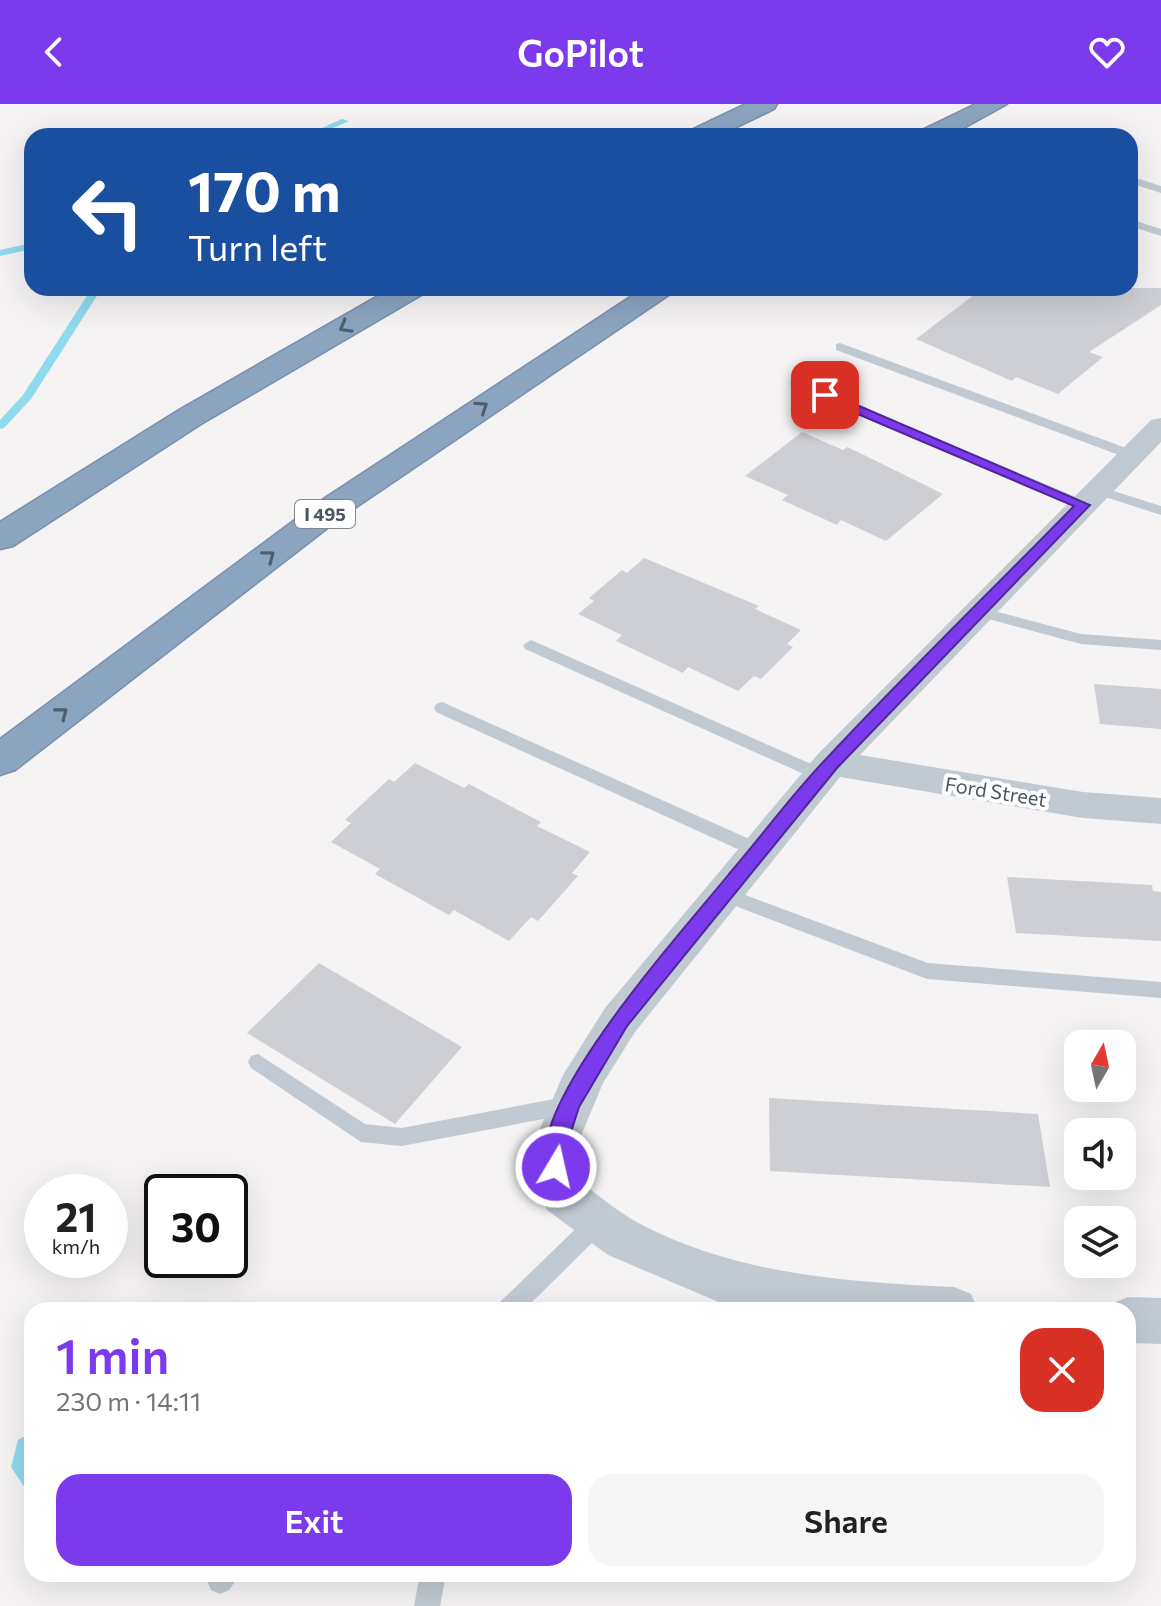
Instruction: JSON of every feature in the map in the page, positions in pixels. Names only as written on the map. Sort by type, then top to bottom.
[{"type":"highway","points":[[715,128],[765,104]]},
{"type":"highway","points":[[946,128],[995,104]]},
{"type":"highway","points":[[0,538],[190,417],[399,296]]},
{"type":"highway","name":"I 495","points":[[0,760],[331,509],[652,296]]},
{"type":"highway","points":[[0,511],[190,417]]},
{"type":"street","points":[[828,1302],[721,1281],[625,1240],[581,1208],[556,1167],[558,1138],[570,1105],[620,1020],[826,769],[1160,427]]},
{"type":"street","name":"Ford Street","points":[[826,769],[1083,805],[1161,811]]},
{"type":"street","points":[[1136,1320],[1161,1321]]},
{"type":"lane","points":[[1138,182],[1161,190]]},
{"type":"lane","points":[[1138,225],[1161,233]]},
{"type":"lane","points":[[840,347],[1132,455]]},
{"type":"lane","points":[[796,383],[1091,497],[1161,511]]},
{"type":"lane","points":[[979,612],[1081,639],[1161,645]]},
{"type":"lane","points":[[531,645],[826,769]]},
{"type":"lane","points":[[442,708],[759,851]]},
{"type":"lane","points":[[724,894],[927,971],[1161,990]]},
{"type":"lane","points":[[258,1062],[361,1133],[402,1137],[570,1105]]},
{"type":"lane","points":[[514,1302],[581,1208]]},
{"type":"lane","points":[[427,1606],[432,1582]]},
{"type":"water","points":[[24,1437],[24,1486],[11,1467],[18,1440]]},
{"type":"building","points":[[1138,288],[1161,288],[1161,305],[1089,352],[1103,357],[1058,394],[1016,377],[1012,381],[916,339],[972,296],[1138,296]]},
{"type":"building","points":[[802,432],[843,450],[847,447],[943,494],[886,541],[841,520],[837,525],[782,500],[788,495],[745,476]]},
{"type":"building","points":[[644,558],[759,606],[755,609],[801,630],[787,644],[793,647],[761,679],[754,676],[738,691],[688,667],[683,673],[616,641],[622,635],[578,614],[594,601],[589,598],[622,570],[627,573]]},
{"type":"building","points":[[1094,684],[1161,689],[1161,729],[1100,724]]},
{"type":"building","points":[[415,763],[464,788],[469,784],[541,822],[537,826],[590,852],[572,873],[578,876],[538,921],[531,917],[509,941],[454,910],[449,915],[375,874],[380,869],[331,842],[351,823],[345,820],[389,779],[394,782]]},
{"type":"building","points":[[1007,877],[1152,885],[1153,891],[1161,892],[1161,941],[1016,933]]},
{"type":"building","points":[[319,963],[462,1047],[395,1124],[247,1033]]},
{"type":"building","points":[[769,1098],[1038,1114],[1050,1187],[770,1171]]},
{"type":"waterway","points":[[328,128],[345,121]]},
{"type":"waterway","points":[[0,253],[24,248]]},
{"type":"waterway","points":[[0,426],[27,397],[92,296]]},
{"type":"route","points":[[556,1167],[558,1138],[570,1105],[620,1020],[831,763],[1083,505],[825,395]]}]
